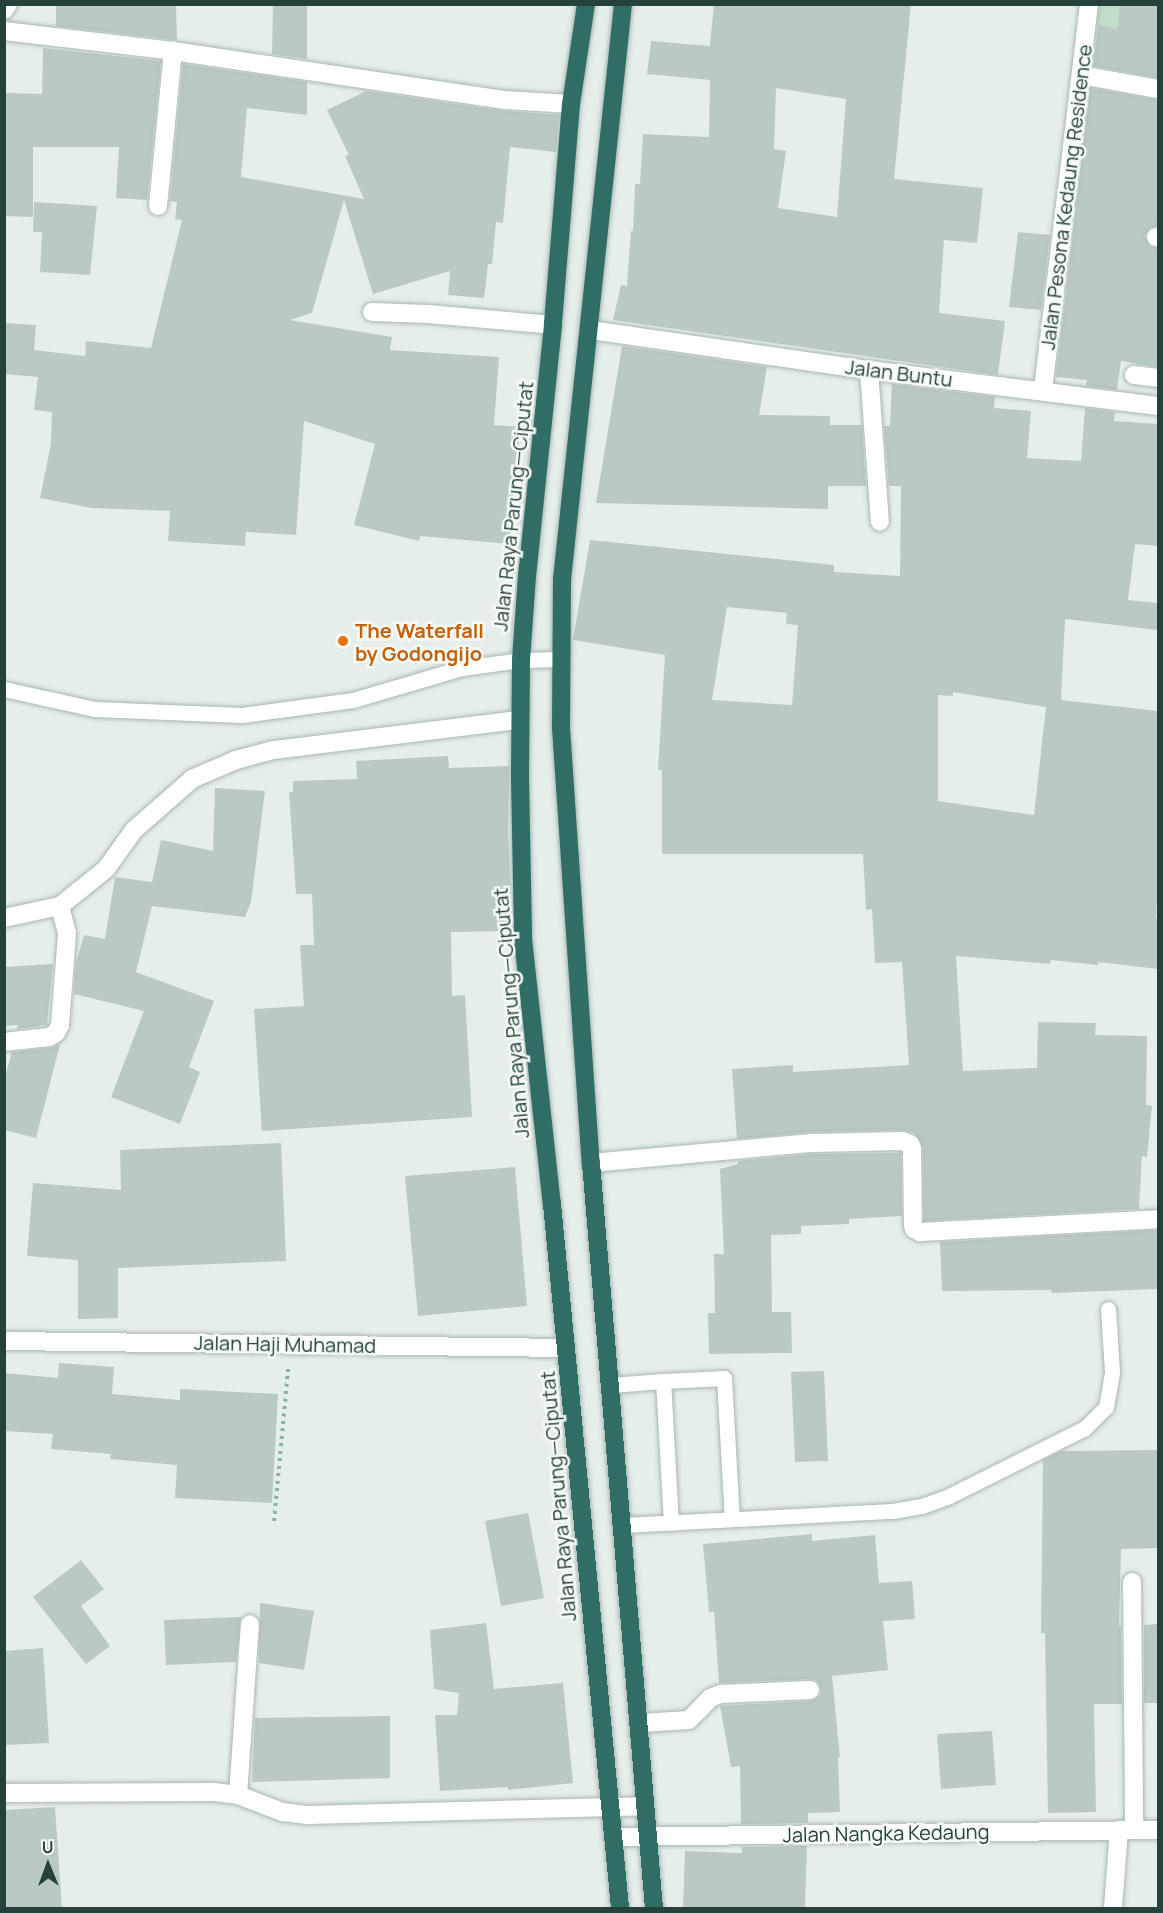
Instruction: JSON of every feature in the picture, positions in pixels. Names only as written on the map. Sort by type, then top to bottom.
[{"type":"highway","name":"Jalan Raya Parung—Ciputat","points":[[586,4],[572,104],[554,325],[527,576],[521,660],[523,939],[566,1348],[620,1908]]},
{"type":"highway","points":[[622,4],[590,330],[562,580],[561,659],[563,776],[591,1163],[641,1723],[645,1806],[654,1908]]},
{"type":"street","points":[[4,10],[8,4]]},
{"type":"street","name":"Jalan Pesona Kedaung Residence","points":[[1043,390],[1089,4]]},
{"type":"street","points":[[4,32],[173,51],[505,100],[572,104]]},
{"type":"street","points":[[158,206],[173,51]]},
{"type":"street","points":[[1081,75],[1158,89]]},
{"type":"street","points":[[372,312],[428,314],[554,325]]},
{"type":"street","name":"Jalan Buntu","points":[[590,330],[869,370],[1158,406]]},
{"type":"street","points":[[869,370],[880,522]]},
{"type":"street","points":[[1134,375],[1158,378]]},
{"type":"street","points":[[4,918],[60,906],[106,869],[134,830],[192,778],[236,760],[274,750],[520,720]]},
{"type":"street","points":[[4,1042],[49,1037],[56,1033],[60,1025],[66,933],[60,906]]},
{"type":"street","points":[[591,1163],[812,1143],[902,1141],[910,1144],[912,1148],[913,1225],[914,1229],[920,1232],[1158,1219]]},
{"type":"street","name":"Jalan Haji Muhamad","points":[[4,1341],[566,1348]]},
{"type":"street","points":[[1113,1908],[1127,1830],[1132,1582]]},
{"type":"street","points":[[238,1795],[250,1624]]},
{"type":"street","points":[[641,1723],[689,1720],[710,1698],[722,1694],[810,1690]]},
{"type":"street","points":[[4,1793],[214,1792],[238,1795],[282,1812],[308,1815],[645,1806]]},
{"type":"street","name":"Jalan Nangka Kedaung","points":[[613,1837],[1158,1830]]},
{"type":"lane","points":[[4,689],[94,709],[242,716],[353,700],[462,668],[521,660],[561,659]]},
{"type":"lane","points":[[623,1525],[893,1511],[922,1506],[949,1496],[1085,1428],[1106,1407],[1112,1372],[1108,1309]]},
{"type":"lane","points":[[611,1385],[724,1378],[732,1519]]},
{"type":"lane","points":[[663,1382],[671,1523]]},
{"type":"path","points":[[274,1521],[291,1344]]},
{"type":"green space","points":[[1098,5],[1120,5],[1117,29],[1095,25]]},
{"type":"building","points":[[56,4],[176,4],[177,40],[56,26]]},
{"type":"building","points":[[273,4],[307,4],[307,59],[272,54]]},
{"type":"building","points":[[714,4],[911,4],[894,179],[983,188],[977,243],[944,240],[939,313],[1005,321],[998,375],[613,320],[621,285],[627,286],[635,184],[640,184],[643,134],[709,137],[710,80],[647,74],[651,41],[710,46]],"holes":[[[776,88],[846,99],[837,217],[778,208],[786,151],[774,149]]]},
{"type":"building","points":[[1120,4],[1158,4],[1158,78],[1093,66],[1098,25],[1117,29]]},
{"type":"building","points":[[43,48],[161,61],[147,200],[116,198],[119,147],[33,147],[33,217],[4,216],[4,93],[42,94]]},
{"type":"building","points":[[183,64],[307,82],[307,115],[247,108],[241,177],[364,199],[345,156],[349,155],[327,110],[366,91],[503,111],[559,115],[556,152],[510,147],[503,223],[496,222],[492,264],[488,264],[484,298],[448,295],[450,271],[373,294],[344,200],[312,313],[290,320],[392,337],[390,350],[499,357],[494,425],[520,427],[510,544],[420,536],[419,541],[354,525],[375,444],[304,421],[296,535],[246,532],[245,546],[168,541],[170,511],[92,508],[40,498],[51,444],[52,412],[34,410],[38,377],[4,374],[4,323],[36,325],[34,350],[85,356],[86,341],[151,348],[182,220],[175,219],[177,202],[170,201]]},
{"type":"building","points":[[1090,88],[1158,100],[1158,226],[1150,228],[1145,236],[1150,246],[1158,248],[1158,367],[1121,361],[1117,390],[1086,386],[1087,380],[1056,377]]},
{"type":"building","points":[[34,202],[97,206],[90,275],[40,272],[42,232],[33,232]]},
{"type":"building","points":[[1018,232],[1050,235],[1041,310],[1009,307]]},
{"type":"building","points":[[622,346],[767,367],[759,415],[830,416],[830,425],[862,425],[866,486],[828,486],[828,509],[596,503]]},
{"type":"building","points":[[892,384],[995,397],[994,408],[1031,411],[1027,458],[1081,461],[1085,408],[1115,412],[1114,421],[1158,424],[1158,546],[1135,544],[1128,600],[1158,603],[1158,630],[1065,619],[1061,700],[1158,711],[1156,918],[1158,918],[1158,969],[1098,962],[1098,965],[1051,960],[1050,964],[956,956],[963,1071],[1037,1068],[1038,1022],[1096,1023],[1095,1035],[1147,1036],[1146,1105],[1152,1106],[1147,1157],[1142,1156],[1139,1209],[924,1221],[923,1147],[914,1133],[902,1130],[812,1132],[737,1139],[732,1069],[793,1065],[793,1072],[909,1065],[902,962],[875,963],[872,909],[866,910],[863,854],[662,854],[662,770],[658,770],[665,655],[573,640],[590,540],[834,565],[834,572],[900,576],[901,486],[889,486],[884,426],[890,426]],"holes":[[[727,607],[787,613],[786,624],[798,625],[792,705],[712,700]],[[953,692],[1046,707],[1034,815],[938,801],[938,695],[953,696]]]},
{"type":"building","points":[[448,756],[449,768],[509,766],[508,828],[512,931],[451,932],[452,996],[465,995],[472,1117],[262,1131],[254,1009],[304,1006],[300,945],[314,945],[312,894],[296,894],[289,792],[293,792],[293,781],[357,779],[356,761]]},
{"type":"building","points":[[215,788],[265,791],[251,902],[245,917],[152,906],[136,972],[214,1001],[189,1067],[200,1072],[180,1124],[111,1097],[144,1011],[74,994],[76,963],[84,935],[105,939],[115,877],[152,882],[161,840],[213,851]]},
{"type":"building","points":[[53,964],[47,1025],[17,1029],[18,1025],[4,1026],[4,967]]},
{"type":"building","points":[[60,1044],[36,1138],[4,1130],[4,1080],[12,1052],[50,1048]]},
{"type":"building","points":[[281,1143],[286,1261],[118,1268],[118,1318],[78,1319],[78,1260],[27,1256],[33,1183],[121,1190],[120,1150]]},
{"type":"building","points":[[901,1153],[902,1216],[849,1219],[849,1224],[801,1226],[801,1234],[771,1235],[772,1312],[791,1312],[792,1353],[709,1354],[708,1313],[715,1313],[714,1254],[724,1254],[720,1169],[738,1164],[738,1161],[813,1154]]},
{"type":"building","points":[[515,1167],[527,1306],[418,1316],[405,1176]]},
{"type":"building","points":[[1158,1230],[1158,1289],[1052,1293],[1051,1290],[942,1291],[940,1242]]},
{"type":"building","points":[[59,1363],[114,1367],[112,1394],[180,1400],[180,1389],[278,1394],[272,1503],[175,1498],[177,1465],[110,1459],[111,1454],[51,1449],[53,1434],[4,1431],[4,1373],[58,1378]]},
{"type":"building","points":[[824,1371],[828,1461],[795,1462],[791,1372]]},
{"type":"building","points":[[1158,1450],[1158,1548],[1121,1549],[1119,1626],[1121,1625],[1122,1704],[1094,1704],[1096,1812],[1048,1813],[1045,1633],[1041,1633],[1043,1460],[1061,1451]]},
{"type":"building","points":[[528,1513],[544,1598],[501,1606],[485,1521]]},
{"type":"building","points":[[812,1534],[812,1541],[875,1535],[879,1583],[912,1581],[915,1619],[883,1621],[888,1670],[832,1676],[840,1757],[838,1757],[840,1812],[808,1813],[808,1823],[741,1824],[740,1766],[731,1767],[720,1706],[811,1701],[820,1696],[821,1689],[816,1680],[809,1679],[719,1683],[714,1612],[709,1612],[703,1544]]},
{"type":"building","points":[[81,1560],[104,1589],[81,1606],[110,1646],[86,1664],[33,1597]]},
{"type":"building","points":[[260,1603],[314,1611],[304,1670],[259,1663]]},
{"type":"building","points":[[241,1617],[236,1662],[166,1665],[164,1620]]},
{"type":"building","points":[[486,1623],[494,1689],[563,1683],[573,1783],[508,1790],[508,1787],[440,1791],[435,1715],[457,1715],[459,1693],[434,1689],[430,1630]]},
{"type":"building","points":[[1158,1624],[1158,1703],[1144,1703],[1144,1625]]},
{"type":"building","points":[[43,1648],[49,1743],[4,1745],[4,1651]]},
{"type":"building","points":[[390,1716],[390,1778],[252,1782],[255,1718]]},
{"type":"building","points":[[992,1731],[996,1785],[941,1789],[937,1734]]},
{"type":"building","points":[[55,1807],[62,1908],[4,1908],[4,1810]]},
{"type":"building","points":[[807,1846],[805,1908],[683,1908],[685,1851],[742,1853],[742,1847]]},
{"type":"place","name":"The Waterfall by Godongijo","points":[[343,641]]}]
